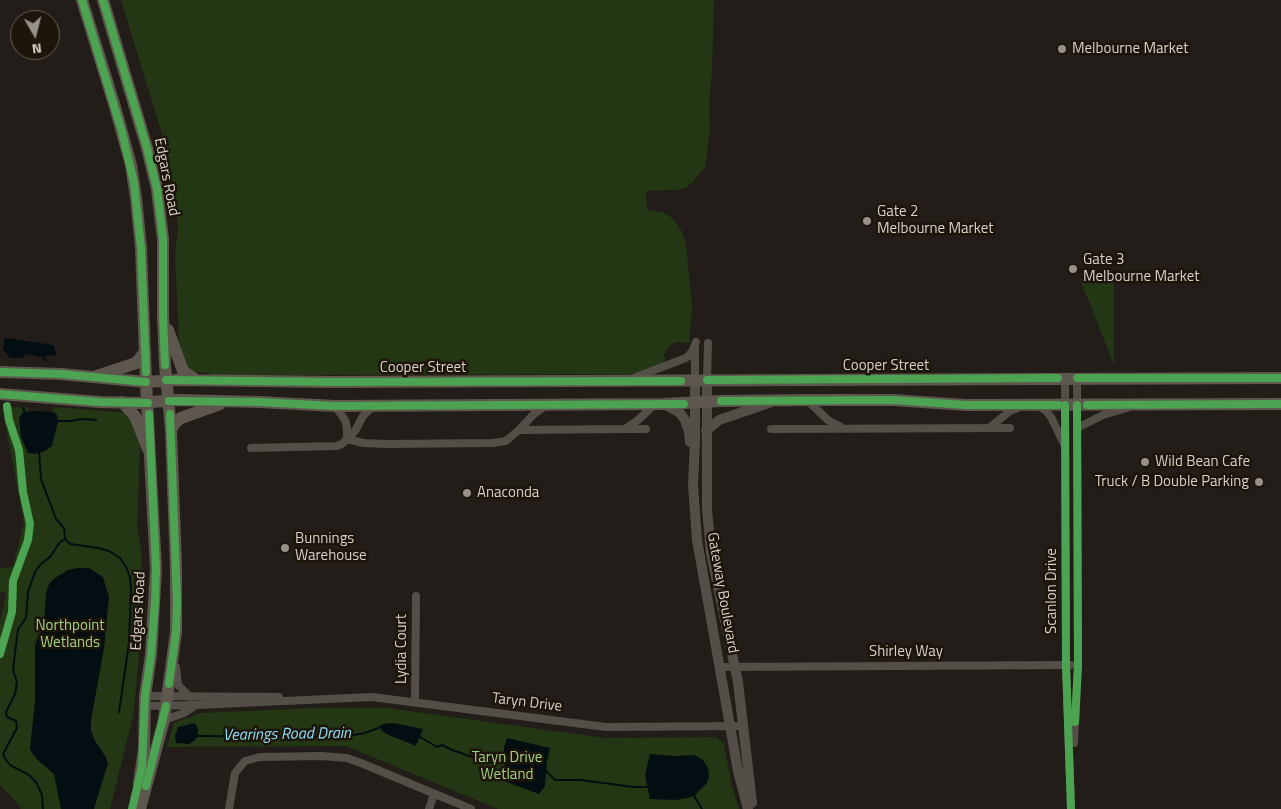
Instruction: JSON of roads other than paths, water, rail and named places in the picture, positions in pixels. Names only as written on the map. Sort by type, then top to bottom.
[{"type":"main road","name":"Edgars Road","points":[[82,0],[122,132],[134,183],[141,248],[156,569],[151,655],[145,701],[142,767],[132,809]]},
{"type":"main road","name":"Edgars Road","points":[[103,0],[148,148],[157,189],[163,239],[163,316],[171,430],[177,602],[174,653],[164,720],[140,809]]},
{"type":"main road","points":[[96,46],[116,41]]},
{"type":"main road","points":[[163,316],[182,371],[198,380]]},
{"type":"main road","points":[[90,378],[136,363],[145,352]]},
{"type":"main road","name":"Cooper Street","points":[[0,372],[61,374],[146,382],[166,380],[334,382],[1281,378]]},
{"type":"main road","points":[[0,394],[148,403],[169,401],[335,406],[659,404],[779,400],[893,400],[1030,405],[1281,404]]},
{"type":"main road","points":[[122,402],[135,416],[150,456]]},
{"type":"main road","points":[[171,430],[174,424],[181,418],[227,402]]},
{"type":"street","points":[[622,381],[642,376],[686,358],[692,352],[696,342],[701,381]]},
{"type":"street","points":[[701,381],[708,343]]},
{"type":"street","points":[[1071,378],[1071,405]]},
{"type":"street","points":[[1071,378],[1071,405]]},
{"type":"street","name":"Gateway Boulevard","points":[[701,381],[693,466],[694,514],[699,556],[730,726],[741,784],[748,809]]},
{"type":"street","points":[[706,432],[719,420],[779,400]]},
{"type":"street","points":[[807,400],[830,421],[837,426],[846,428]]},
{"type":"street","name":"Gateway Boulevard","points":[[700,402],[706,432],[707,510],[711,553],[734,666],[753,809]]},
{"type":"street","points":[[347,439],[363,443],[380,444],[493,443],[506,441],[534,414],[548,404]]},
{"type":"street","points":[[625,429],[659,404],[680,414],[689,432],[693,466]]},
{"type":"street","points":[[990,428],[1010,411],[1030,405]]},
{"type":"street","name":"Scanlon Drive","points":[[1030,405],[1045,410],[1052,417],[1066,449]]},
{"type":"street","name":"Scanlon Drive","points":[[1071,405],[1077,428],[1078,665],[1071,776]]},
{"type":"street","name":"Scanlon Drive","points":[[1071,405],[1066,449],[1066,665],[1071,809]]},
{"type":"street","points":[[1077,428],[1103,415],[1138,405]]},
{"type":"street","points":[[335,406],[345,420],[347,439]]},
{"type":"street","points":[[251,448],[332,447],[342,444],[355,431],[363,416],[377,406]]},
{"type":"street","points":[[771,429],[1010,428]]},
{"type":"street","points":[[518,430],[646,429]]},
{"type":"street","points":[[699,556],[711,553]]},
{"type":"street","name":"Lydia Court","points":[[415,702],[416,596]]},
{"type":"street","points":[[174,653],[178,685],[192,698]]},
{"type":"street","name":"Shirley Way","points":[[720,667],[1078,665]]},
{"type":"street","name":"Taryn Drive","points":[[167,702],[192,698],[250,696],[321,698]]},
{"type":"street","name":"Taryn Drive","points":[[145,701],[196,706],[321,698],[372,697],[606,726],[743,726]]},
{"type":"street","points":[[164,720],[184,713],[196,706]]},
{"type":"street","points":[[230,809],[235,773],[244,762],[260,757],[336,756],[347,758],[471,809]]},
{"type":"street","points":[[145,809],[150,789],[152,766]]},
{"type":"street","points":[[429,809],[434,794]]},
{"type":"waterway","points":[[42,355],[46,361]]},
{"type":"waterway","points":[[23,408],[26,414]]},
{"type":"waterway","points":[[58,421],[96,420]]},
{"type":"waterway","points":[[39,452],[41,479],[56,519],[64,528],[65,539],[60,542],[50,557],[35,572],[28,592],[26,618],[18,629],[13,670],[17,682],[15,694],[6,712],[7,717],[16,721],[17,728],[3,754],[10,765],[29,775],[36,782],[42,795],[43,809]]},
{"type":"waterway","name":"Vearings Road Drain","points":[[65,539],[70,544],[109,551],[120,558],[130,577],[129,643],[119,712]]},
{"type":"waterway","name":"Vearings Road Drain","points":[[196,736],[323,737],[325,735],[337,738],[365,733],[381,727]]},
{"type":"waterway","name":"Vearings Road Drain","points":[[420,737],[437,747],[442,745],[487,762],[506,762]]},
{"type":"waterway","name":"Vearings Road Drain","points":[[546,771],[555,780],[581,780],[634,787],[649,787]]},
{"type":"waterway","name":"Vearings Road Drain","points":[[693,794],[702,809]]},
{"type":"place","name":"Melbourne Market","points":[[1062,49]]},
{"type":"place","name":"Gate 2 Melbourne Market","points":[[867,221]]},
{"type":"place","name":"Gate 3 Melbourne Market","points":[[1073,269]]},
{"type":"place","name":"Wild Bean Cafe","points":[[1145,462]]},
{"type":"place","name":"Truck / B Double Parking","points":[[1259,482]]},
{"type":"place","name":"Anaconda","points":[[467,493]]},
{"type":"place","name":"Bunnings Warehouse","points":[[285,548]]},
{"type":"park label","name":"Northpoint Wetlands","points":[[70,634]]},
{"type":"park label","name":"Taryn Drive Wetland","points":[[507,766]]}]
